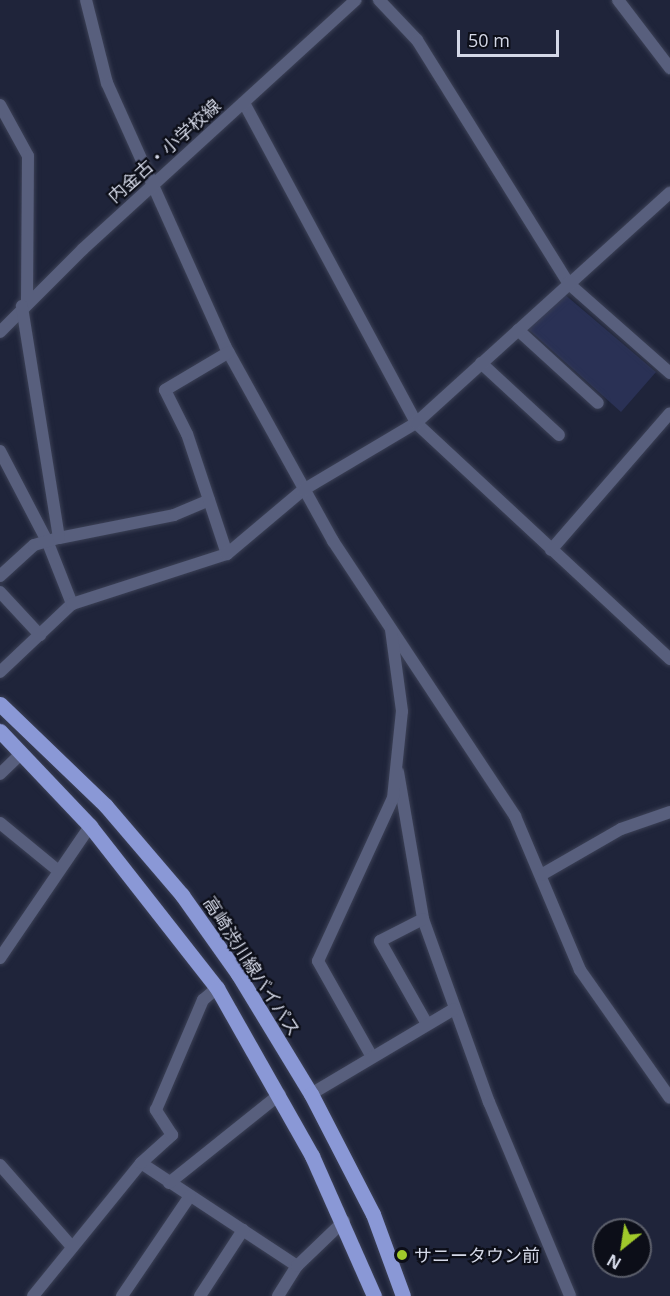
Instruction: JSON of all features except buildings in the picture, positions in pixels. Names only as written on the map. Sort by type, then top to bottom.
[{"type":"main road","name":"高崎渋川線バイパス","points":[[0,704],[106,806],[182,895],[238,974],[311,1094],[373,1214],[404,1296]]},
{"type":"main road","points":[[0,731],[90,826],[217,988],[280,1095],[344,1221],[374,1296]]},
{"type":"street","points":[[86,0],[107,83],[229,352],[303,490],[391,630],[515,816],[580,970],[670,1098]]},
{"type":"street","name":"内金古・小学校線","points":[[0,332],[24,304],[356,0]]},
{"type":"street","points":[[379,0],[417,40],[568,283],[670,374]]},
{"type":"street","points":[[618,0],[670,68]]},
{"type":"street","points":[[244,103],[416,423],[670,659]]},
{"type":"street","points":[[0,105],[28,156],[24,304],[53,541],[72,604]]},
{"type":"street","points":[[0,672],[72,604],[227,554],[303,490],[416,423],[670,193]]},
{"type":"street","points":[[518,330],[598,403]]},
{"type":"street","points":[[227,554],[209,500],[165,390],[229,352]]},
{"type":"street","points":[[481,363],[559,435]]},
{"type":"street","points":[[551,550],[670,413]]},
{"type":"street","points":[[0,451],[53,541]]},
{"type":"street","points":[[0,576],[34,545],[174,515],[209,500]]},
{"type":"street","points":[[0,592],[40,634]]},
{"type":"street","points":[[372,1057],[318,961],[388,808],[398,772],[402,711],[391,630]]},
{"type":"street","points":[[0,774],[22,753]]},
{"type":"street","points":[[398,772],[423,919],[454,1009],[570,1296]]},
{"type":"street","points":[[541,875],[621,829],[670,812]]},
{"type":"street","points":[[0,823],[56,870]]},
{"type":"street","points":[[0,958],[56,870],[90,826]]},
{"type":"street","points":[[423,919],[380,941],[427,1024]]},
{"type":"street","points":[[33,1296],[141,1163],[172,1135],[156,1110],[203,1000],[217,988]]},
{"type":"street","points":[[311,1094],[454,1009]]},
{"type":"street","points":[[170,1183],[280,1095]]},
{"type":"street","points":[[141,1163],[297,1266]]},
{"type":"street","points":[[0,1165],[72,1247]]},
{"type":"street","points":[[122,1296],[190,1196]]},
{"type":"street","points":[[278,1296],[297,1266],[344,1221]]},
{"type":"street","points":[[200,1296],[243,1230]]},
{"type":"shaded area","points":[[563,293],[656,372],[621,412],[527,328]]},
{"type":"place","name":"サニータウン前","points":[[402,1255]]}]
